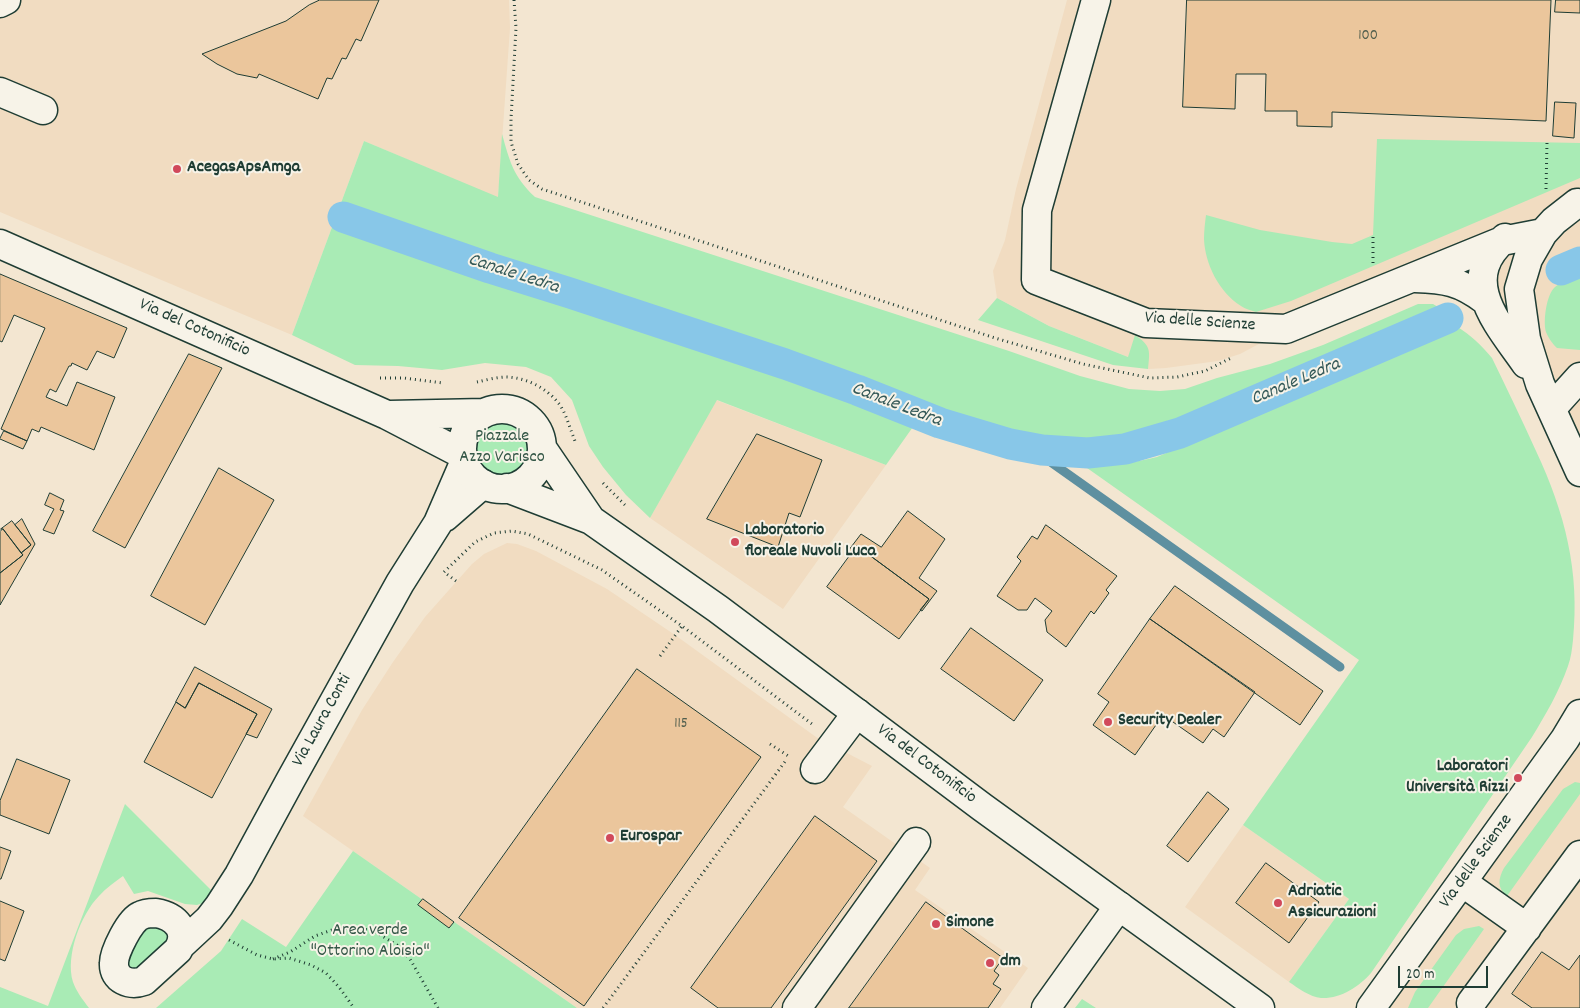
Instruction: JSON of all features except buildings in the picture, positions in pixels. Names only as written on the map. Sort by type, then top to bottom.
[{"type":"main road","points":[[0,3],[6,0]]},
{"type":"main road","name":"Via delle Scienze","points":[[1096,0],[1037,210],[1036,280],[1146,323],[1286,328],[1411,278],[1476,260],[1488,259],[1502,241],[1554,221],[1579,203]]},
{"type":"main road","points":[[0,92],[43,110]]},
{"type":"main road","name":"Via delle Scienze","points":[[1542,226],[1528,259],[1519,289],[1526,339],[1546,396],[1580,472]]},
{"type":"main road","name":"Via del Cotonificio","points":[[0,244],[387,415],[463,458]]},
{"type":"main road","points":[[1476,260],[1504,275],[1519,289]]},
{"type":"main road","name":"Via delle Scienze","points":[[1476,260],[1484,270],[1482,283],[1485,300],[1494,317],[1546,396]]},
{"type":"main road","name":"Via delle Scienze","points":[[1411,278],[1434,278],[1455,282],[1485,300]]},
{"type":"main road","points":[[1546,396],[1580,376]]},
{"type":"main road","points":[[495,409],[506,409],[527,417],[535,426],[540,436],[542,448],[536,470],[528,479],[518,485],[495,486],[475,478],[463,458],[462,444],[464,434],[476,419],[484,413],[495,409]]},
{"type":"main road","name":"Via del Cotonificio","points":[[387,415],[484,413]]},
{"type":"main road","name":"Via del Cotonificio","points":[[542,448],[591,520]]},
{"type":"main road","name":"Via Laura Conti","points":[[216,928],[219,906],[240,875],[400,583],[438,523],[463,458]]},
{"type":"main road","name":"Via del Cotonificio","points":[[495,486],[591,520],[718,609],[982,807],[1260,1008]]},
{"type":"main road","name":"Via Laura Conti","points":[[438,523],[495,486]]},
{"type":"main road","points":[[815,769],[857,713]]},
{"type":"main road","name":"Via delle Scienze","points":[[1371,1008],[1462,882],[1573,744],[1580,714]]},
{"type":"main road","points":[[797,1008],[916,842]]},
{"type":"main road","points":[[1471,1003],[1580,855]]},
{"type":"main road","points":[[1462,882],[1526,928]]},
{"type":"main road","points":[[1046,1008],[1119,906]]},
{"type":"main road","name":"Via Laura Conti","points":[[156,913],[164,914],[172,919],[216,928],[181,944],[178,950],[144,981],[137,984],[124,981],[115,972],[114,957],[133,921],[140,916],[156,913]]},
{"type":"main road","points":[[172,919],[181,930],[181,944]]},
{"type":"path","points":[[514,0],[516,28],[511,142],[518,164],[529,180],[542,189],[995,338],[1083,364],[1150,378],[1177,377],[1205,371],[1240,354]]},
{"type":"path","points":[[1542,226],[1546,192],[1547,142]]},
{"type":"path","points":[[474,382],[507,377],[535,384],[549,393],[560,406],[577,445]]},
{"type":"path","points":[[380,378],[404,378],[448,383]]},
{"type":"path","points":[[600,479],[627,508]]},
{"type":"path","points":[[456,581],[444,572],[475,542],[494,533],[512,531],[528,534],[602,570],[682,626],[813,724],[808,731]]},
{"type":"path","points":[[660,656],[682,626]]},
{"type":"path","points":[[603,1008],[794,750]]},
{"type":"path","points":[[216,928],[257,955],[289,958],[311,965],[326,973],[354,1008]]},
{"type":"path","points":[[273,958],[290,952],[314,936],[332,930],[349,928],[372,930],[398,945],[410,959],[438,1008]]},
{"type":"shaded area","name":"AcegasApsAmga","points":[[0,0],[509,0],[510,28],[498,198],[364,141],[292,335],[0,212]]},
{"type":"shaded area","points":[[1067,0],[1580,0],[1580,472],[1503,330],[1434,278],[1287,329],[1240,354],[1218,361],[1148,369],[1128,357],[1049,326],[997,298],[993,271],[1005,240],[1016,189]]},
{"type":"shaded area","points":[[716,400],[886,465],[783,609],[650,518]]},
{"type":"shaded area","points":[[507,543],[517,544],[536,551],[607,589],[675,635],[816,737],[872,766],[843,807],[930,868],[915,890],[1028,968],[1000,1008],[577,1008],[303,816],[362,710],[425,617],[472,564],[484,554]]},
{"type":"shaded area","points":[[1580,714],[1580,1008],[1371,1008]]},
{"type":"shaded area","points":[[1243,825],[1349,899],[1289,982],[1185,907]]},
{"type":"green space","points":[[502,134],[513,168],[535,197],[1009,351],[1080,376],[1129,389],[1160,391],[1185,389],[1217,378],[1270,364],[1323,345],[1418,304],[1433,304],[1445,311],[1198,417],[1152,434],[1118,442],[1046,441],[1008,435],[974,425],[927,407],[886,465],[717,400],[650,518],[626,495],[603,467],[589,446],[572,400],[551,377],[526,367],[485,363],[442,370],[355,365],[292,335],[364,141],[498,197]]},
{"type":"green space","points":[[1377,139],[1580,143],[1580,178],[1291,301],[1256,312],[1243,307],[1233,300],[1215,277],[1207,258],[1204,239],[1206,215],[1260,230],[1332,242],[1352,244],[1373,235]]},
{"type":"green space","points":[[1580,277],[1580,350],[1557,348],[1548,337],[1545,328],[1545,315],[1549,296],[1555,287]]},
{"type":"green space","points":[[997,298],[1049,326],[1128,357],[1135,335],[1147,346],[1149,357],[1148,369],[1113,365],[978,320]]},
{"type":"green space","points":[[1456,326],[1475,340],[1492,358],[1536,451],[1555,497],[1568,543],[1572,566],[1575,615],[1571,657],[1556,694],[1532,737],[1371,973],[1349,991],[1328,998],[1321,998],[1304,992],[1289,982],[1349,899],[1243,825],[1359,660],[1080,463],[1119,464],[1157,457]]},
{"type":"green space","name":"Piazzale Azzo Varisco","points":[[495,409],[511,411],[524,417],[534,426],[540,437],[541,449],[538,462],[531,474],[519,485],[475,478],[467,459],[464,446],[465,433],[471,424]]},
{"type":"green space","points":[[1575,782],[1580,783],[1580,794],[1507,896],[1500,887],[1504,868],[1563,789]]},
{"type":"green space","points":[[125,804],[214,893],[206,902],[197,905],[185,904],[148,891],[134,894],[123,876],[105,890],[92,904],[76,936],[71,960],[71,972],[78,992],[89,1008],[0,1008],[0,987],[48,1006]]},
{"type":"green space","name":"Area verde \"Ottorino Aloisio\"","points":[[353,851],[577,1008],[156,1008],[221,951],[242,919],[286,947]]},
{"type":"green space","points":[[153,923],[166,931],[168,943],[139,970],[127,970],[125,958],[143,927]]},
{"type":"green space","points":[[1479,926],[1484,929],[1428,1008],[1408,1008],[1415,992],[1456,935],[1464,929]]},
{"type":"green space","points":[[1082,999],[1096,1008],[1075,1008]]},
{"type":"waterway","name":"Canale Ledra","points":[[343,217],[490,268],[785,364],[940,423],[1010,444],[1042,450],[1088,453],[1125,449],[1180,433],[1448,318]]},
{"type":"waterway","name":"Canale Ledra","points":[[1561,270],[1580,262]]},
{"type":"waterway","points":[[1031,448],[1340,667]]},
{"type":"place","name":"AcegasApsAmga","points":[[177,169]]},
{"type":"place","name":"Laboratorio floreale Nuvoli Luca","points":[[735,542]]},
{"type":"place","name":"Security Dealer","points":[[1108,722]]},
{"type":"place","name":"Laboratori Università Rizzi","points":[[1518,778]]},
{"type":"place","name":"Eurospar","points":[[610,838]]},
{"type":"place","name":"Adriatic Assicurazioni","points":[[1278,903]]},
{"type":"place","name":"Simone","points":[[936,924]]},
{"type":"place","name":"dm","points":[[990,963]]}]
